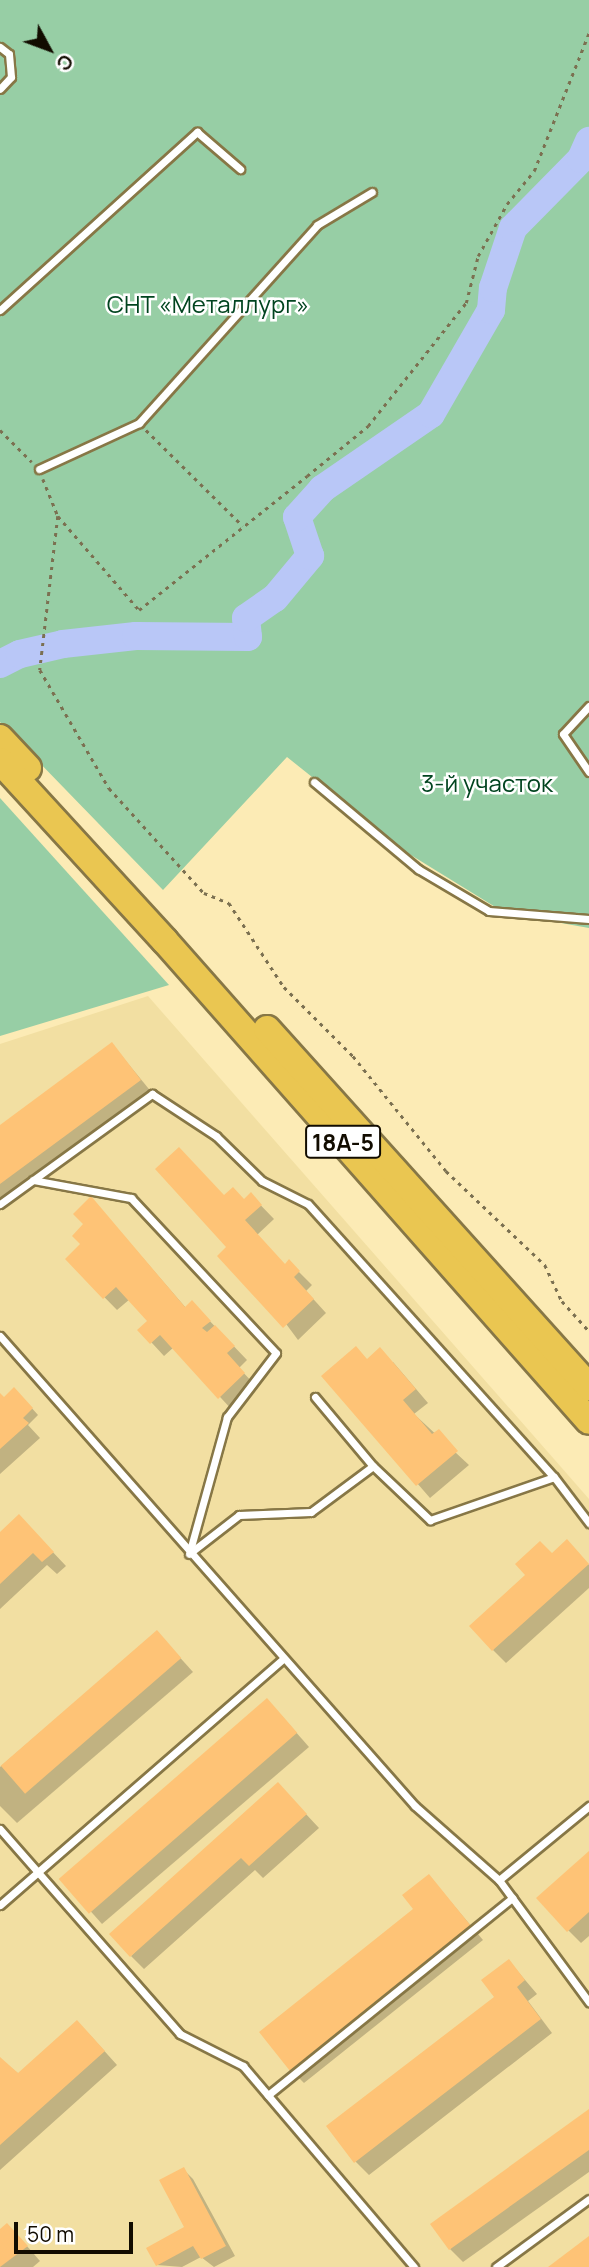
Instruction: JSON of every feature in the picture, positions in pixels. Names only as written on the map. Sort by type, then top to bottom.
[{"type":"highway","name":"18А-5","points":[[0,738],[101,859],[589,1421]]},
{"type":"highway","name":"18А-5","points":[[0,761],[101,859],[589,1387]]},
{"type":"lane","points":[[0,47],[9,54],[11,77],[0,89]]},
{"type":"lane","points":[[0,310],[197,132],[240,169]]},
{"type":"lane","points":[[39,469],[139,423],[317,225],[373,192]]},
{"type":"lane","points":[[589,706],[563,734],[589,772]]},
{"type":"lane","points":[[314,782],[418,869],[489,911],[589,919]]},
{"type":"lane","points":[[0,1204],[152,1094],[216,1136],[262,1181],[308,1204],[554,1478],[589,1524]]},
{"type":"lane","points":[[33,1180],[131,1198],[276,1353],[227,1417],[190,1554]]},
{"type":"lane","points":[[0,1336],[415,1806],[499,1881],[589,2002]]},
{"type":"lane","points":[[315,1397],[373,1466],[430,1520],[554,1478]]},
{"type":"lane","points":[[190,1554],[240,1515],[311,1512],[373,1466]]},
{"type":"lane","points":[[0,1905],[39,1874],[283,1659]]},
{"type":"lane","points":[[499,1881],[589,1806]]},
{"type":"lane","points":[[0,1829],[180,2034],[243,2066],[414,2267]]},
{"type":"lane","points":[[268,2095],[512,1898]]},
{"type":"lane","points":[[496,2267],[589,2199]]},
{"type":"path","points":[[0,430],[39,469],[58,516],[139,610],[368,426],[466,303],[478,256],[507,204],[534,171],[589,33]]},
{"type":"path","points":[[139,423],[243,526]]},
{"type":"path","points":[[58,516],[40,670],[109,788],[204,893],[229,903],[284,987],[353,1056],[446,1171],[545,1265],[562,1301],[589,1331]]},
{"type":"shaded area","points":[[148,996],[589,1499],[589,2267],[0,2267],[0,1044]]},
{"type":"green space","points":[[0,0],[589,0],[589,928],[505,913],[406,852],[287,757],[163,890],[0,722]]},
{"type":"green space","points":[[0,798],[169,985],[0,1036]]},
{"type":"building","points":[[112,1042],[141,1080],[0,1184],[0,1125]]},
{"type":"building","points":[[179,1147],[224,1195],[233,1187],[244,1199],[251,1192],[262,1205],[245,1220],[285,1264],[289,1259],[300,1271],[294,1277],[314,1299],[283,1328],[217,1256],[226,1247],[155,1169]]},
{"type":"building","points":[[91,1196],[185,1307],[192,1300],[211,1321],[202,1328],[207,1332],[215,1325],[235,1346],[227,1353],[245,1373],[218,1399],[160,1335],[150,1344],[137,1330],[147,1321],[116,1287],[103,1299],[65,1259],[80,1244],[72,1236],[83,1224],[73,1214]]},
{"type":"building","points":[[356,1346],[367,1359],[380,1347],[416,1389],[403,1400],[432,1434],[439,1429],[458,1451],[416,1486],[321,1376]]},
{"type":"building","points":[[14,1387],[33,1408],[23,1418],[29,1423],[0,1449],[0,1393],[4,1397]]},
{"type":"building","points":[[19,1514],[54,1552],[42,1562],[33,1553],[0,1584],[0,1532]]},
{"type":"building","points":[[567,1539],[589,1564],[492,1651],[469,1626],[525,1575],[515,1564],[540,1541],[552,1553]]},
{"type":"building","points":[[157,1630],[181,1658],[25,1794],[1,1766]]},
{"type":"building","points":[[267,1698],[297,1733],[89,1914],[59,1879]]},
{"type":"building","points":[[278,1782],[307,1814],[249,1866],[241,1858],[130,1957],[109,1934]]},
{"type":"building","points":[[589,1851],[589,1912],[567,1932],[536,1898]]},
{"type":"building","points":[[429,1874],[471,1926],[290,2071],[259,2032],[413,1909],[402,1895]]},
{"type":"building","points":[[509,1959],[525,1980],[517,1987],[541,2019],[354,2163],[326,2126],[494,1997],[481,1980]]},
{"type":"building","points":[[77,2020],[105,2051],[0,2145],[0,2057],[18,2073]]},
{"type":"building","points":[[589,2109],[589,2150],[449,2250],[430,2224]]},
{"type":"building","points":[[184,2167],[226,2246],[201,2259],[193,2246],[156,2266],[146,2248],[184,2227],[159,2180]]},
{"type":"building","points":[[7,2223],[28,2246],[0,2267],[0,2229]]},
{"type":"building","points":[[589,2236],[589,2267],[548,2267]]},
{"type":"waterway","points":[[0,664],[20,654],[63,644],[136,636],[248,637],[246,618],[275,598],[310,556],[297,517],[322,489],[431,414],[491,310],[493,288],[513,228],[581,159],[589,141]]},
{"type":"park label","name":"СНТ «Металлург»","points":[[208,304]]},
{"type":"park label","name":"3-й участок","points":[[487,783]]}]
